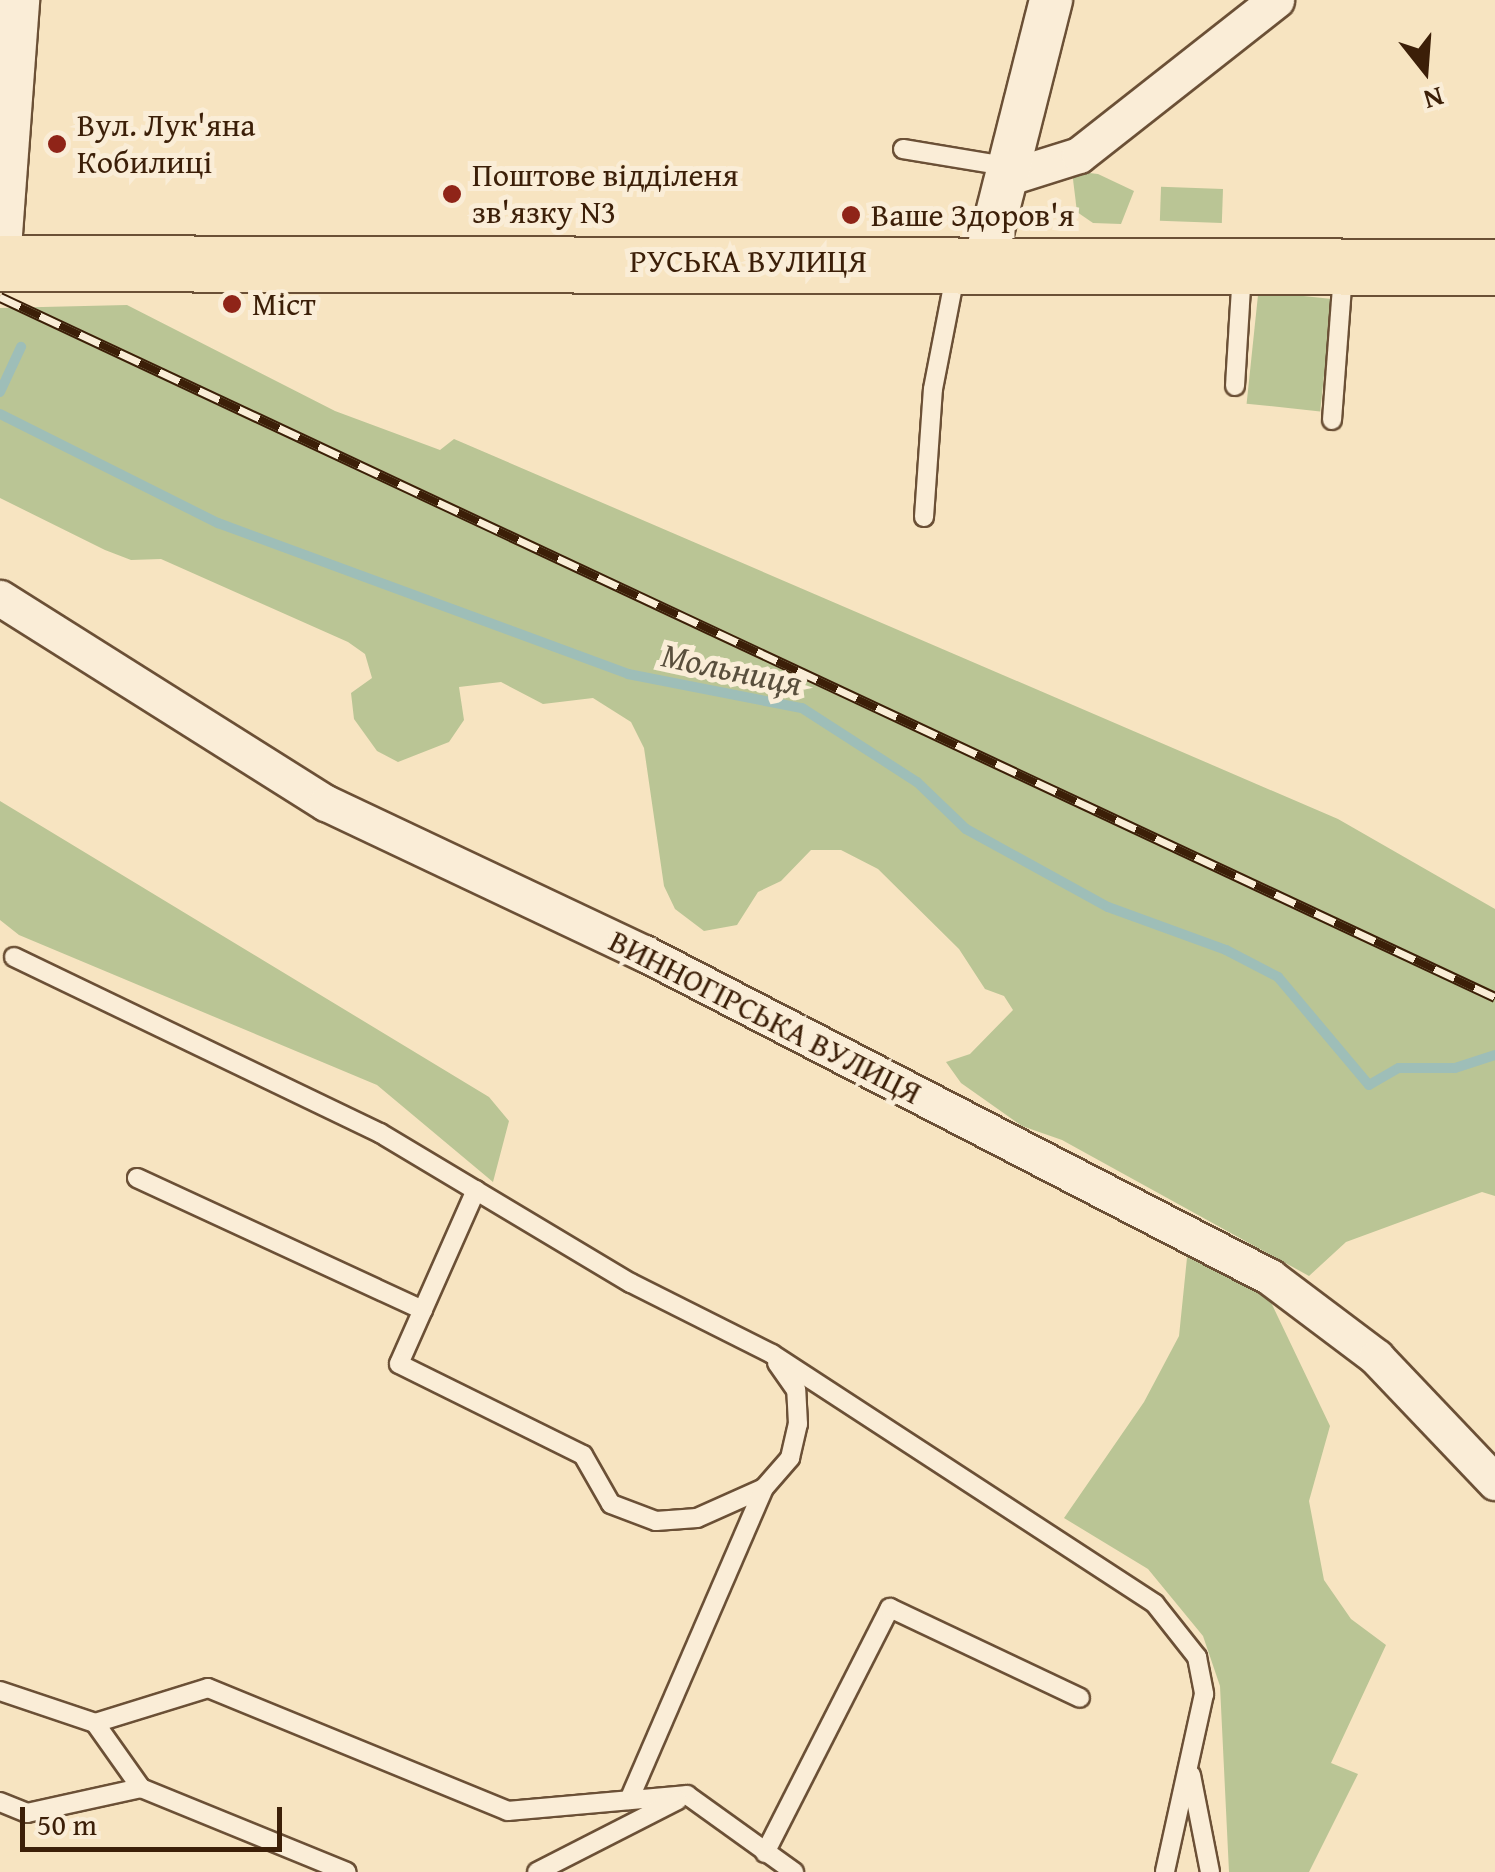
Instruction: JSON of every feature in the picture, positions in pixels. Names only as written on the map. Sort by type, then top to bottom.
[{"type":"main road","name":"РУСЬКА ВУЛИЦЯ","points":[[0,263],[972,261],[1495,266]]},
{"type":"street","points":[[0,248],[18,0]]},
{"type":"street","points":[[972,261],[1010,172],[1051,0]]},
{"type":"street","points":[[1010,172],[1079,155],[1276,0]]},
{"type":"street","name":"ВИННОГІРСЬКА ВУЛИЦЯ","points":[[0,598],[326,803],[644,953],[1270,1276],[1376,1357],[1495,1482]]},
{"type":"lane","points":[[903,150],[1010,172]]},
{"type":"lane","points":[[924,517],[933,389],[972,261]]},
{"type":"lane","points":[[1235,386],[1243,264]]},
{"type":"lane","points":[[1332,420],[1344,266]]},
{"type":"lane","points":[[14,956],[380,1133],[632,1283],[772,1354],[1155,1604],[1197,1657],[1204,1694],[1165,1872]]},
{"type":"lane","points":[[136,1178],[423,1310]]},
{"type":"lane","points":[[476,1190],[399,1364],[583,1456],[612,1504],[656,1521],[697,1518],[764,1488]]},
{"type":"lane","points":[[629,1800],[764,1488],[790,1458],[798,1424],[796,1390],[772,1354]]},
{"type":"lane","points":[[765,1853],[890,1608],[1080,1698]]},
{"type":"lane","points":[[0,1692],[96,1723],[208,1688],[508,1811],[687,1795],[794,1872]]},
{"type":"lane","points":[[96,1723],[142,1788],[347,1872]]},
{"type":"lane","points":[[1189,1764],[1210,1872]]},
{"type":"lane","points":[[0,1802],[27,1814],[142,1788]]},
{"type":"lane","points":[[537,1872],[687,1795]]},
{"type":"green space","points":[[1072,171],[1098,174],[1134,191],[1121,224],[1093,223],[1077,212]]},
{"type":"green space","points":[[1161,187],[1223,189],[1222,223],[1160,221]]},
{"type":"green space","points":[[1258,291],[1332,299],[1320,411],[1247,404]]},
{"type":"green space","points":[[127,305],[335,411],[440,450],[454,439],[1338,819],[1495,909],[1495,1196],[1482,1192],[1346,1242],[1309,1276],[1062,1140],[1022,1126],[961,1083],[946,1062],[970,1054],[1013,1010],[1004,996],[985,989],[959,949],[878,869],[841,850],[811,850],[781,881],[758,892],[737,925],[704,931],[675,909],[664,886],[644,748],[631,722],[593,698],[543,704],[501,682],[459,687],[464,720],[449,742],[398,762],[377,751],[354,719],[351,693],[372,678],[365,654],[348,642],[161,559],[131,560],[105,550],[0,498],[0,308]]},
{"type":"green space","points":[[0,801],[489,1097],[509,1121],[493,1182],[377,1085],[19,935],[0,920]]},
{"type":"green space","points":[[1188,1248],[1268,1296],[1330,1426],[1309,1501],[1324,1580],[1351,1619],[1386,1645],[1331,1763],[1358,1774],[1309,1872],[1229,1872],[1220,1686],[1203,1636],[1148,1569],[1064,1518],[1144,1402],[1179,1336]]},
{"type":"waterway","name":"Мольниця","points":[[0,392],[21,347]]},
{"type":"waterway","name":"Мольниця","points":[[0,414],[218,523],[628,674],[802,708],[917,782],[966,829],[1108,907],[1226,950],[1278,977],[1369,1085],[1399,1068],[1455,1068],[1495,1055]]},
{"type":"railway","points":[[0,297],[1495,997]]},
{"type":"place","name":"Вул. Лук'яна Кобилиці","points":[[57,144]]},
{"type":"place","name":"Поштове відділеня зв'язку N3","points":[[452,194]]},
{"type":"place","name":"Ваше Здоров'я","points":[[851,215]]},
{"type":"place","name":"Міст","points":[[232,304]]}]
